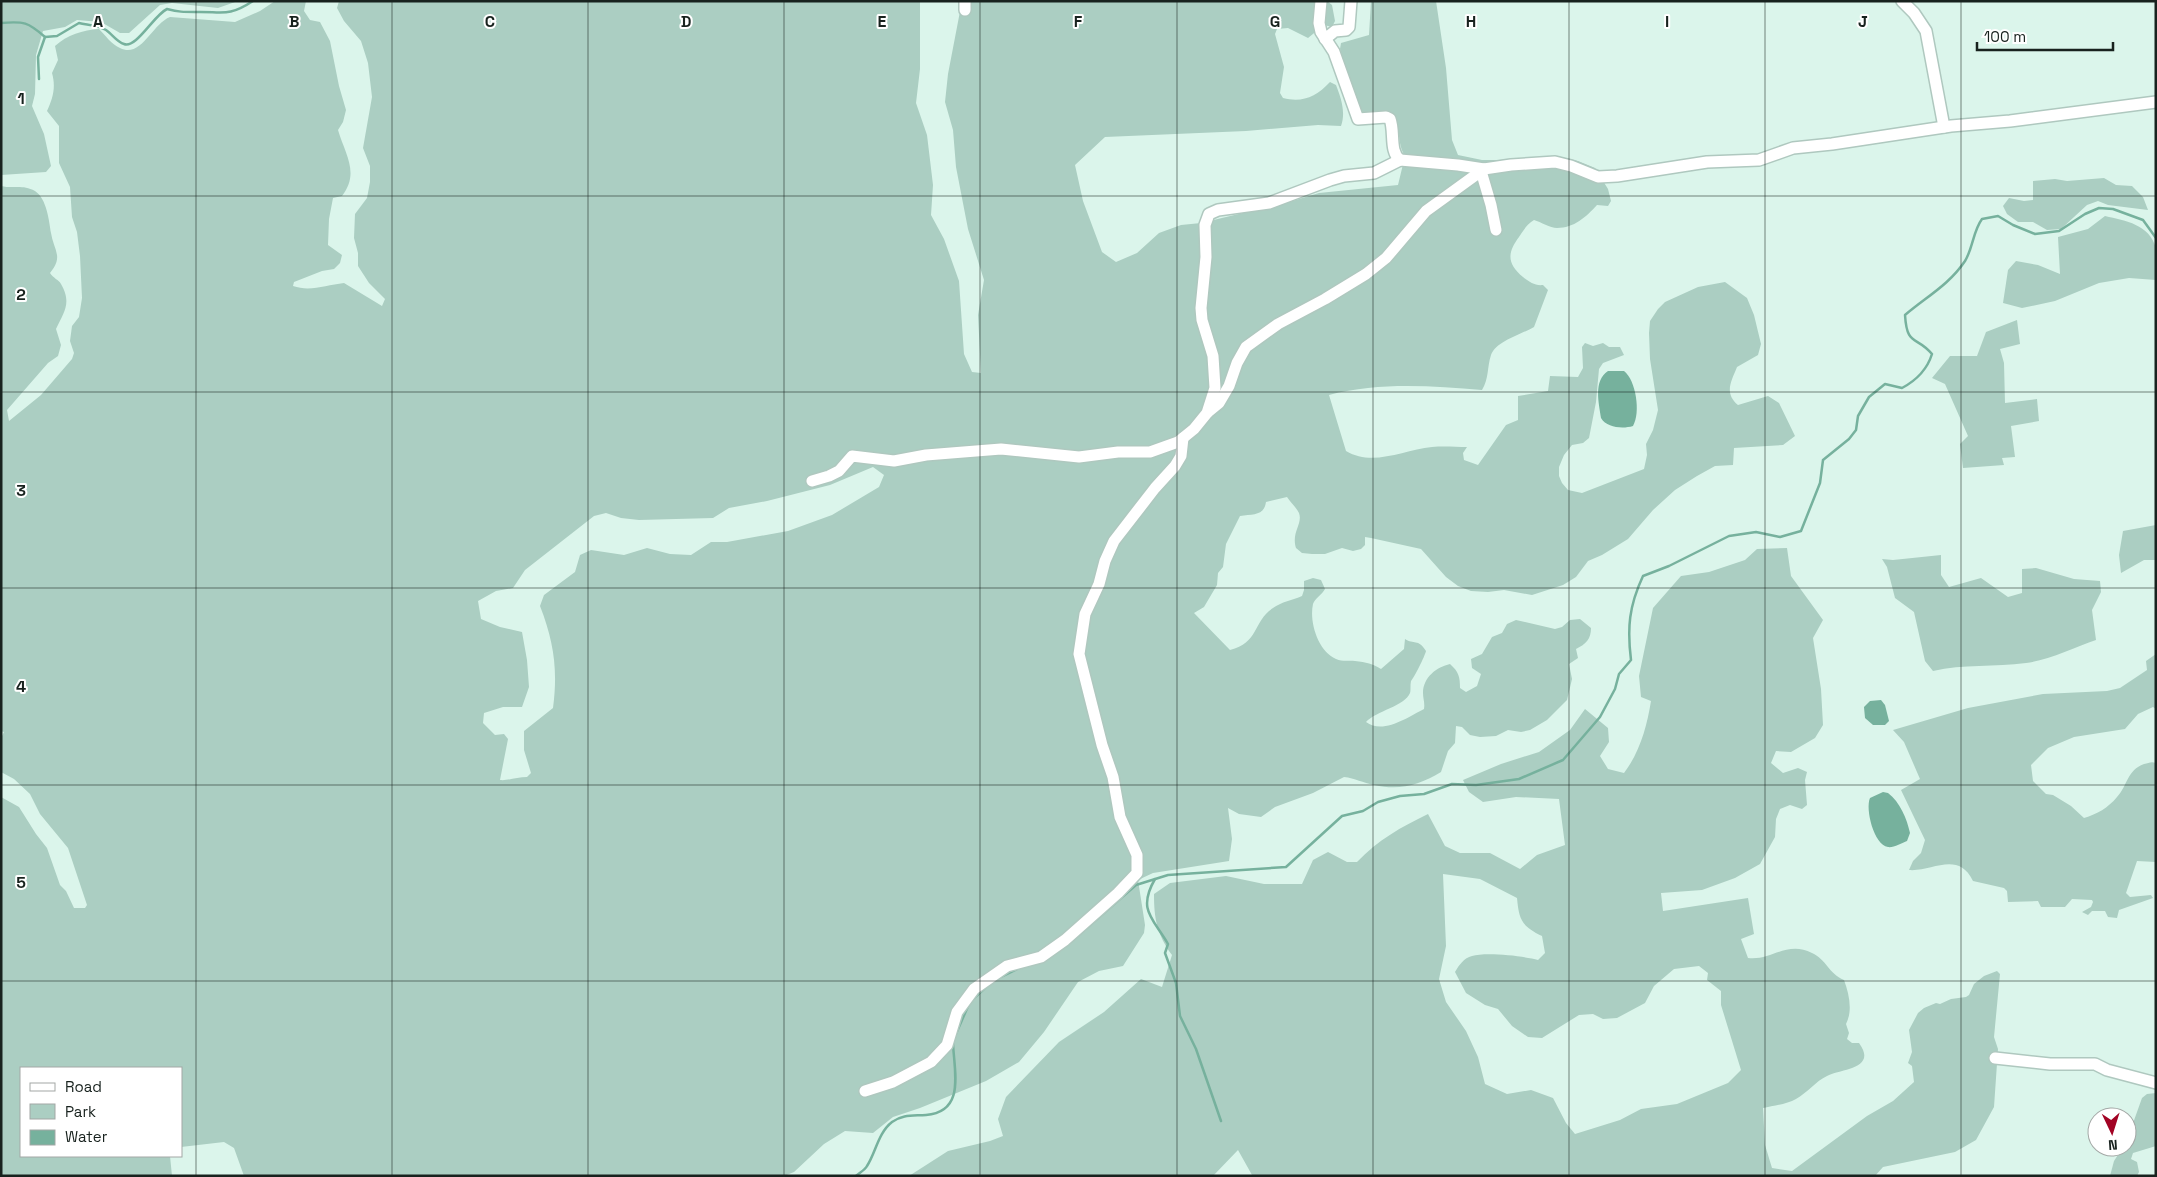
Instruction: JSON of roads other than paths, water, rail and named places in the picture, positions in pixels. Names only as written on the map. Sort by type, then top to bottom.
[{"type":"street","points":[[1321,1],[1320,32],[1338,62],[1358,119],[1386,117],[1390,119],[1394,135],[1393,148],[1396,157],[1400,160]]},
{"type":"street","points":[[1324,39],[1336,31],[1346,30],[1349,27],[1351,1]]},
{"type":"street","points":[[1902,1],[1914,13],[1926,32],[1944,127]]},
{"type":"street","points":[[1207,413],[1215,388],[1215,370],[1213,356],[1202,320],[1201,308],[1206,257],[1204,225],[1209,214],[1218,210],[1270,203],[1330,180],[1344,176],[1374,173],[1400,160],[1458,165],[1483,170],[1511,165],[1556,162],[1598,177],[1617,176],[1707,162],[1759,160],[1793,148],[1944,127],[2041,118],[2156,102]]},
{"type":"street","points":[[1483,170],[1496,230]]},
{"type":"street","points":[[812,481],[838,471],[852,456],[894,461],[926,455],[1001,449],[1079,457],[1118,452],[1150,452],[1178,442],[1219,403],[1229,386],[1237,363],[1246,347],[1278,324],[1312,304],[1325,300],[1366,274],[1386,258],[1426,211],[1483,170]]},
{"type":"street","points":[[865,1091],[893,1082],[932,1062],[947,1045],[957,1012],[974,989],[1007,966],[1041,957],[1065,940],[1137,873],[1137,855],[1120,818],[1113,777],[1102,745],[1079,654],[1080,644],[1085,614],[1100,584],[1105,561],[1114,541],[1155,488],[1175,466],[1181,456],[1183,438]]},
{"type":"street","points":[[1995,1058],[2050,1064],[2095,1064],[2156,1084]]},
{"type":"water","points":[[1608,371],[1624,371],[1632,382],[1637,405],[1633,426],[1611,426],[1601,418],[1598,399],[1599,386],[1603,375]]},
{"type":"water","points":[[1881,700],[1885,705],[1889,721],[1885,725],[1873,725],[1865,718],[1864,707],[1870,701]]},
{"type":"water","points":[[1883,792],[1888,793],[1899,806],[1910,833],[1907,841],[1892,847],[1883,845],[1879,840],[1870,818],[1870,798]]},
{"type":"waterway","points":[[1,23],[15,22],[30,25],[45,37],[57,36],[79,23],[103,28],[119,42],[129,44],[139,37],[167,9],[184,12],[230,12],[253,1]]},
{"type":"waterway","points":[[39,79],[38,57],[45,37]]},
{"type":"waterway","points":[[1068,944],[1136,885],[1168,875],[1286,867],[1342,816],[1363,811],[1378,802],[1400,796],[1424,794],[1452,784],[1476,785],[1519,779],[1563,760],[1600,717],[1615,689],[1619,674],[1631,660],[1630,617],[1643,576],[1669,566],[1729,536],[1756,532],[1780,537],[1801,531],[1820,483],[1823,460],[1849,439],[1856,430],[1858,416],[1869,397],[1885,384],[1902,388],[1917,378],[1927,365],[1932,354],[1910,336],[1905,315],[1945,284],[1959,269],[1968,256],[1982,219],[1998,216],[2013,225],[2035,234],[2059,231],[2085,214],[2099,208],[2113,209],[2143,220],[2156,238]]},
{"type":"waterway","points":[[1155,879],[1147,899],[1147,906],[1149,913],[1168,944],[1165,953],[1176,983],[1180,1016],[1196,1049],[1221,1121]]},
{"type":"waterway","points":[[999,978],[1019,968]]},
{"type":"waterway","points":[[972,1000],[986,987]]},
{"type":"waterway","points":[[955,1036],[969,1004]]},
{"type":"waterway","points":[[856,1176],[866,1167],[883,1132],[892,1122],[904,1117],[939,1112],[947,1106],[955,1088],[953,1043]]}]
